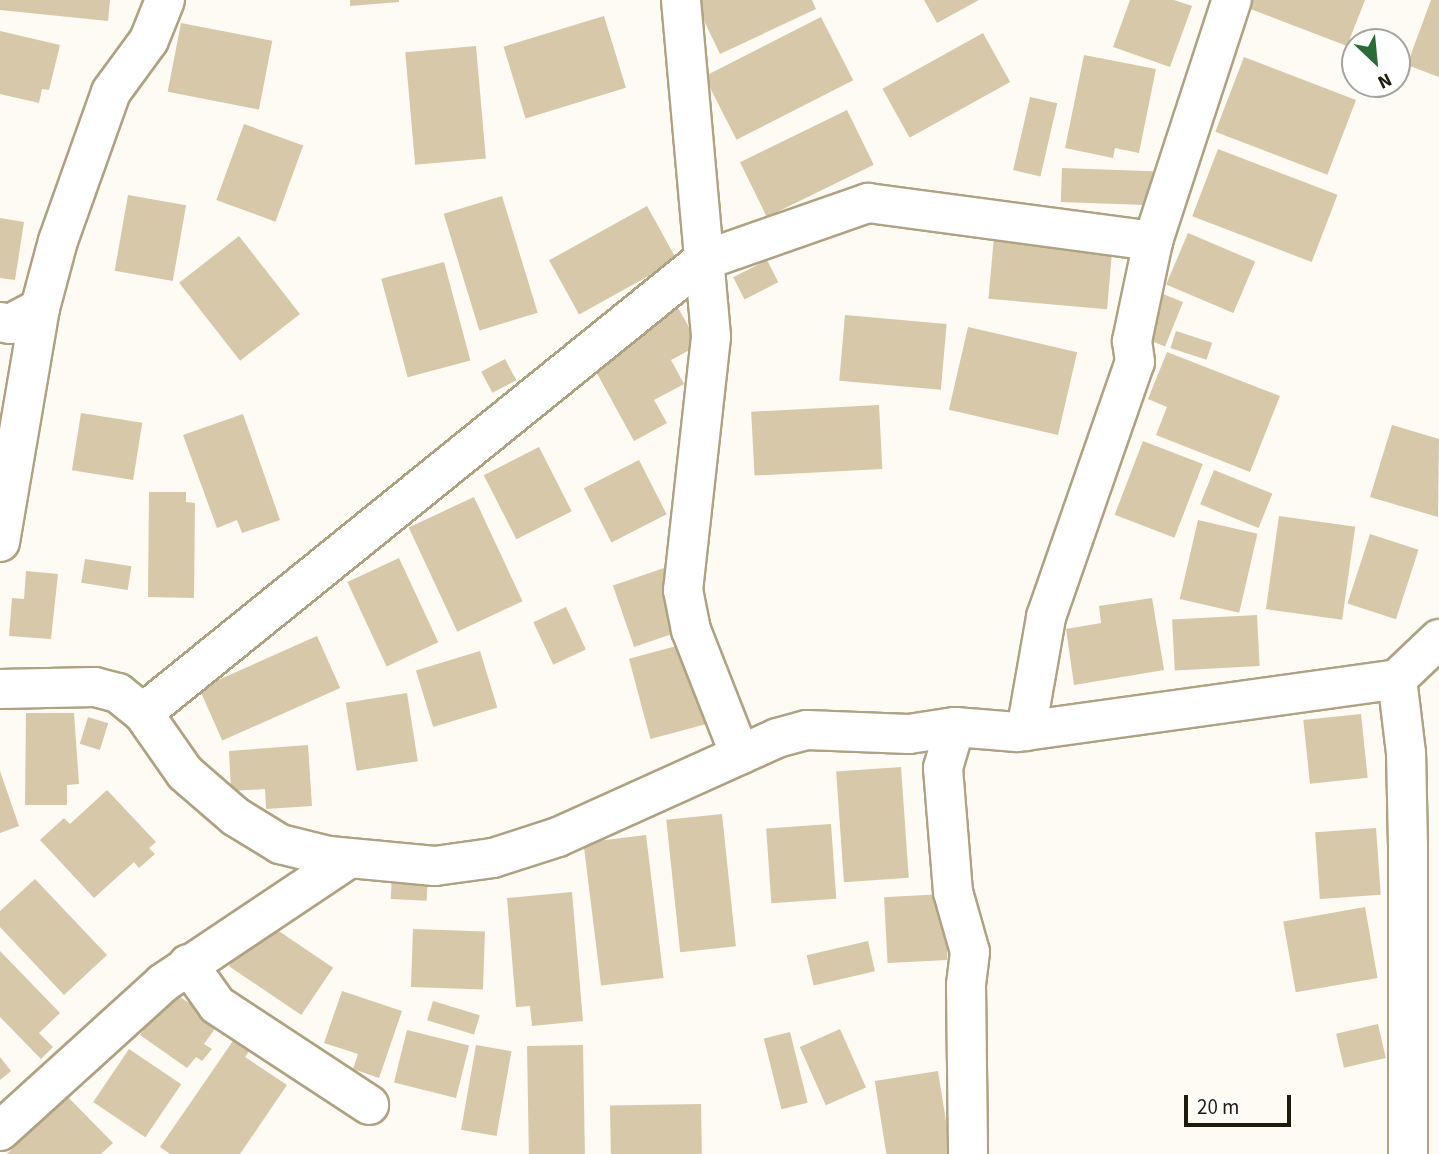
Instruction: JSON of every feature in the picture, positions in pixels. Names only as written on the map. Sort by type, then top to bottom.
[{"type":"street","points":[[0,542],[40,308],[102,114],[129,63],[149,40],[165,0]]},
{"type":"street","points":[[681,0],[702,261],[711,337],[683,590],[691,630],[740,755]]},
{"type":"street","points":[[1026,730],[1046,617],[1135,362],[1132,341],[1153,241],[1232,0]]},
{"type":"street","points":[[143,713],[702,261],[868,203],[1153,241]]},
{"type":"street","points":[[0,322],[10,324],[40,308]]},
{"type":"street","points":[[0,689],[95,687],[118,693],[143,713],[185,773],[236,817],[280,844],[348,859],[435,866],[493,858],[558,837],[740,755],[807,730],[909,734],[955,727],[1026,730],[1397,678],[1439,639]]},
{"type":"street","points":[[1397,678],[1406,753],[1408,1154]]},
{"type":"street","points":[[955,727],[943,768],[953,892],[970,952],[966,985],[968,1154]]},
{"type":"street","points":[[0,1131],[118,1021],[188,964],[348,859]]},
{"type":"street","points":[[188,964],[217,1005],[369,1105]]},
{"type":"building","points":[[0,0],[110,0],[108,21],[0,10]]},
{"type":"building","points":[[350,0],[399,0],[399,2],[350,6]]},
{"type":"building","points":[[694,0],[812,0],[816,9],[720,54]]},
{"type":"building","points":[[924,0],[979,0],[937,23]]},
{"type":"building","points":[[1130,0],[1174,0],[1192,6],[1170,67],[1113,47]]},
{"type":"building","points":[[1251,0],[1365,0],[1354,28],[1341,28],[1341,44],[1248,8]]},
{"type":"building","points":[[1431,0],[1439,0],[1439,77],[1411,66],[1411,54]]},
{"type":"building","points":[[604,16],[626,88],[526,118],[504,47]]},
{"type":"building","points":[[821,17],[853,80],[737,140],[704,76]]},
{"type":"building","points":[[181,23],[272,41],[259,109],[168,92]]},
{"type":"building","points":[[0,31],[60,45],[49,90],[42,89],[39,103],[0,94]]},
{"type":"building","points":[[983,33],[1010,82],[910,138],[882,89]]},
{"type":"building","points":[[476,46],[486,159],[415,165],[405,52]]},
{"type":"building","points":[[1084,55],[1156,69],[1139,153],[1115,148],[1113,158],[1065,148]]},
{"type":"building","points":[[1244,57],[1341,94],[1341,98],[1356,100],[1327,175],[1215,132]]},
{"type":"building","points":[[1030,97],[1057,103],[1040,176],[1013,170]]},
{"type":"building","points":[[847,110],[874,165],[767,217],[740,162]]},
{"type":"building","points":[[244,124],[303,146],[275,222],[216,200]]},
{"type":"building","points":[[1218,149],[1337,195],[1312,262],[1192,216]]},
{"type":"building","points":[[1062,168],[1153,171],[1152,205],[1061,202]]},
{"type":"building","points":[[128,195],[186,205],[173,281],[115,271]]},
{"type":"building","points":[[502,196],[538,313],[479,331],[444,214]]},
{"type":"building","points":[[647,206],[677,260],[579,315],[549,260]]},
{"type":"building","points":[[0,218],[24,222],[15,280],[0,278]]},
{"type":"building","points":[[1188,233],[1255,262],[1233,313],[1166,285]]},
{"type":"building","points":[[239,236],[300,314],[240,361],[179,283]]},
{"type":"building","points":[[994,236],[1113,246],[1107,309],[989,299]]},
{"type":"building","points":[[767,260],[778,282],[744,300],[733,277]]},
{"type":"building","points":[[444,262],[470,361],[408,377],[381,279]]},
{"type":"building","points":[[1158,292],[1183,302],[1165,347],[1140,337]]},
{"type":"building","points":[[678,308],[699,345],[671,360],[684,384],[654,400],[667,423],[634,441],[588,357]]},
{"type":"building","points":[[845,315],[947,324],[941,390],[839,381]]},
{"type":"building","points":[[968,327],[1077,352],[1058,435],[949,410]]},
{"type":"building","points":[[1176,331],[1212,343],[1207,360],[1170,348]]},
{"type":"building","points":[[1167,352],[1280,396],[1250,472],[1156,435],[1167,407],[1148,399]]},
{"type":"building","points":[[505,359],[516,380],[492,393],[481,372]]},
{"type":"building","points":[[879,405],[882,469],[755,476],[751,412]]},
{"type":"building","points":[[81,413],[142,423],[133,480],[72,470]]},
{"type":"building","points":[[243,414],[280,520],[242,533],[237,520],[217,528],[183,435]]},
{"type":"building","points":[[1392,425],[1439,439],[1438,517],[1370,497]]},
{"type":"building","points":[[1143,441],[1203,464],[1174,538],[1115,515]]},
{"type":"building","points":[[539,447],[572,511],[516,539],[484,475]]},
{"type":"building","points":[[639,460],[667,514],[611,542],[584,488]]},
{"type":"building","points":[[1214,470],[1272,494],[1259,528],[1200,504]]},
{"type":"building","points":[[149,492],[186,492],[186,502],[195,503],[194,598],[148,597]]},
{"type":"building","points":[[474,497],[523,601],[457,632],[409,527]]},
{"type":"building","points":[[1279,516],[1355,527],[1342,620],[1266,609]]},
{"type":"building","points":[[1198,520],[1257,534],[1239,613],[1180,599]]},
{"type":"building","points":[[1370,534],[1419,550],[1396,619],[1347,603]]},
{"type":"building","points":[[399,558],[438,642],[387,666],[347,582]]},
{"type":"building","points":[[85,559],[131,566],[128,590],[81,583]]},
{"type":"building","points":[[664,568],[685,629],[634,647],[613,586]]},
{"type":"building","points":[[26,571],[58,574],[51,639],[9,636],[12,598],[24,599]]},
{"type":"building","points":[[1152,598],[1164,670],[1074,685],[1066,629],[1101,623],[1099,606]]},
{"type":"building","points":[[566,607],[586,650],[553,665],[533,622]]},
{"type":"building","points":[[1257,615],[1260,666],[1175,670],[1172,619]]},
{"type":"building","points":[[317,636],[340,688],[222,741],[199,688]]},
{"type":"building","points":[[684,644],[705,724],[650,739],[629,659]]},
{"type":"building","points":[[480,651],[497,707],[433,727],[416,671]]},
{"type":"building","points":[[407,693],[418,761],[357,771],[346,703]]},
{"type":"building","points":[[26,713],[74,713],[79,784],[67,785],[67,805],[25,805]]},
{"type":"building","points":[[1361,714],[1368,778],[1310,784],[1303,720]]},
{"type":"building","points":[[88,717],[108,723],[100,750],[80,744]]},
{"type":"building","points":[[308,745],[312,806],[266,809],[265,789],[231,791],[229,751]]},
{"type":"building","points":[[901,767],[909,878],[844,882],[836,772]]},
{"type":"building","points":[[0,771],[19,826],[0,833]]},
{"type":"building","points":[[107,790],[156,842],[149,848],[155,854],[139,868],[134,862],[94,898],[40,840],[64,818],[70,824]]},
{"type":"building","points":[[722,814],[736,946],[680,952],[666,820]]},
{"type":"building","points":[[831,824],[836,899],[771,903],[766,829]]},
{"type":"building","points":[[1376,828],[1381,895],[1320,899],[1315,832]]},
{"type":"building","points":[[646,835],[664,978],[601,986],[583,843]]},
{"type":"building","points":[[392,874],[428,876],[427,901],[391,899]]},
{"type":"building","points":[[35,879],[107,955],[64,995],[0,927],[0,911]]},
{"type":"building","points":[[572,892],[583,1021],[532,1026],[530,1006],[516,1007],[507,898]]},
{"type":"building","points":[[944,894],[947,960],[888,963],[884,897]]},
{"type":"building","points":[[1365,907],[1378,978],[1296,992],[1283,921]]},
{"type":"building","points":[[261,919],[333,968],[301,1015],[229,966]]},
{"type":"building","points":[[413,929],[485,932],[483,989],[411,987]]},
{"type":"building","points":[[868,941],[875,971],[814,985],[807,955]]},
{"type":"building","points":[[0,951],[60,1013],[39,1033],[53,1047],[41,1059],[0,1017]]},
{"type":"building","points":[[171,991],[219,1023],[204,1044],[212,1049],[202,1061],[196,1057],[187,1068],[140,1035]]},
{"type":"building","points":[[342,991],[402,1011],[379,1078],[353,1069],[358,1054],[324,1043]]},
{"type":"building","points":[[433,1001],[480,1015],[474,1034],[427,1020]]},
{"type":"building","points":[[1378,1024],[1386,1058],[1344,1068],[1336,1034]]},
{"type":"building","points":[[840,1029],[866,1087],[826,1105],[800,1047]]},
{"type":"building","points":[[407,1030],[469,1045],[456,1098],[394,1082]]},
{"type":"building","points":[[790,1032],[808,1103],[781,1109],[764,1039]]},
{"type":"building","points":[[235,1038],[251,1049],[245,1057],[287,1085],[240,1154],[170,1154],[160,1147]]},
{"type":"building","points":[[476,1045],[511,1051],[497,1136],[461,1130]]},
{"type":"building","points":[[583,1045],[585,1154],[529,1154],[527,1046]]},
{"type":"building","points":[[129,1049],[181,1084],[145,1137],[93,1102]]},
{"type":"building","points":[[0,1057],[11,1071],[0,1080]]},
{"type":"building","points":[[938,1071],[951,1154],[886,1154],[875,1081]]},
{"type":"building","points":[[66,1095],[113,1143],[101,1154],[7,1154]]},
{"type":"building","points":[[701,1104],[702,1154],[611,1154],[610,1106]]}]
